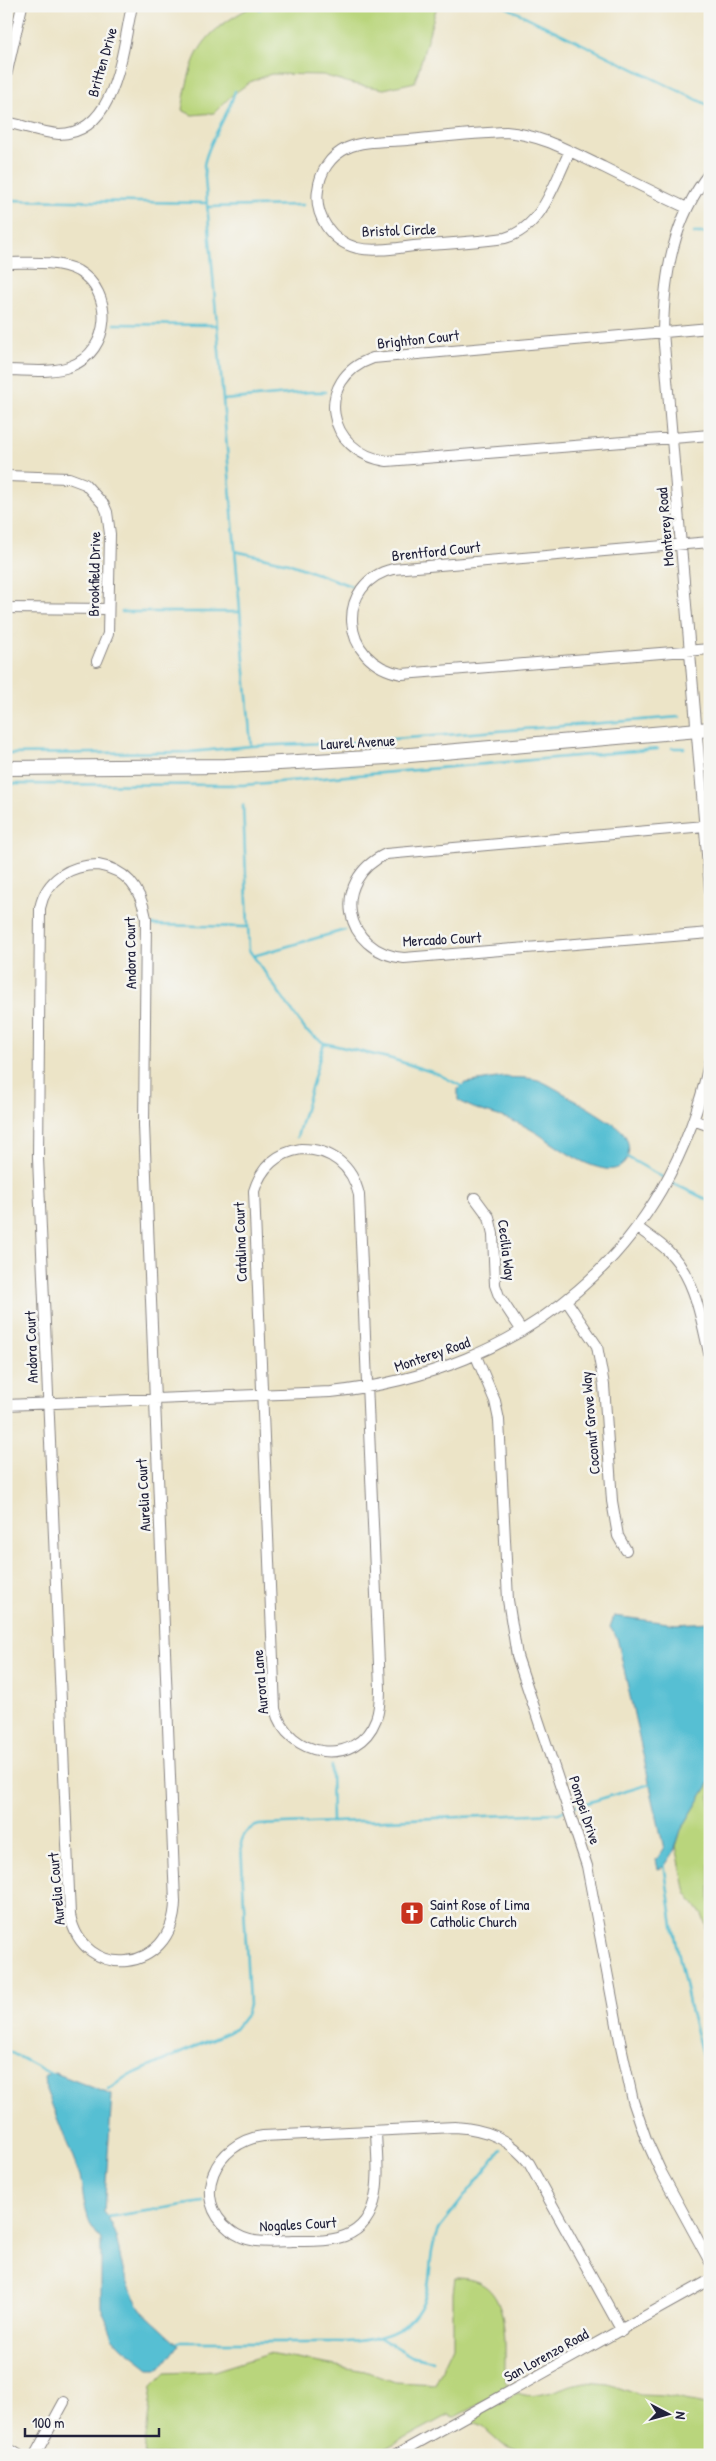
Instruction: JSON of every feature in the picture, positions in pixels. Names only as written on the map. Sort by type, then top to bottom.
[{"type":"main road","name":"Laurel Avenue","points":[[6,768],[226,766],[387,757],[704,730]]},
{"type":"street","points":[[6,76],[22,6]]},
{"type":"street","name":"Britten Drive","points":[[6,122],[58,134],[79,129],[96,120],[109,99],[132,6]]},
{"type":"street","name":"Bristol Circle","points":[[570,151],[534,220],[518,233],[505,238],[380,249],[358,248],[341,241],[332,234],[325,225],[318,209],[317,191],[327,166],[339,154],[359,145],[506,132],[537,137],[570,151],[686,208]]},
{"type":"street","name":"Monterey Road","points":[[710,172],[686,208],[669,257],[664,301],[664,332],[690,650],[704,730],[704,826],[710,890]]},
{"type":"street","points":[[6,263],[55,264],[71,268],[90,280],[98,292],[104,311],[100,337],[92,351],[80,361],[58,370],[6,370]]},
{"type":"street","name":"Brighton Court","points":[[710,328],[373,358],[354,367],[341,382],[336,392],[335,418],[342,436],[353,448],[366,457],[388,462],[710,435]]},
{"type":"street","name":"Brookfield Drive","points":[[6,476],[69,478],[85,484],[99,497],[107,512],[109,523],[108,634],[97,661]]},
{"type":"street","name":"Brentford Court","points":[[710,542],[387,570],[374,577],[362,590],[353,612],[352,624],[359,647],[367,658],[385,670],[402,674],[710,649]]},
{"type":"street","points":[[6,608],[108,609]]},
{"type":"street","name":"Mercado Court","points":[[704,826],[386,854],[363,869],[352,890],[350,907],[355,928],[369,945],[387,955],[404,958],[710,933]]},
{"type":"street","name":"Andora Court","points":[[48,1403],[38,1158],[38,917],[45,894],[56,879],[69,870],[90,865],[112,868],[129,879],[140,894],[146,918],[144,1125],[154,1399]]},
{"type":"street","name":"Monterey Road","points":[[6,1405],[366,1388],[437,1371],[476,1356],[522,1331],[566,1300],[594,1275],[637,1227],[670,1173],[693,1120],[710,1059]]},
{"type":"street","points":[[693,1120],[710,1126]]},
{"type":"street","name":"Catalina Court","points":[[260,1394],[254,1191],[259,1177],[270,1163],[282,1155],[301,1149],[321,1151],[338,1159],[346,1167],[357,1188],[360,1210],[366,1388]]},
{"type":"street","name":"Cecilia Way","points":[[475,1198],[489,1216],[493,1234],[495,1285],[499,1296],[522,1331]]},
{"type":"street","points":[[637,1227],[668,1251],[686,1274],[694,1294],[710,1357]]},
{"type":"street","name":"Coconut Grove Way","points":[[566,1300],[597,1346],[604,1385],[612,1501],[618,1536],[626,1550]]},
{"type":"street","name":"Pompei Drive","points":[[476,1356],[494,1401],[501,1430],[508,1592],[514,1642],[521,1670],[574,1822],[590,1879],[633,2101],[646,2139],[661,2172],[710,2262]]},
{"type":"street","name":"Aurora Lane","points":[[260,1394],[274,1709],[281,1726],[294,1741],[308,1748],[326,1752],[340,1750],[362,1739],[376,1719],[380,1702],[366,1388]]},
{"type":"street","name":"Aurelia Court","points":[[48,1403],[70,1915],[77,1937],[87,1947],[106,1958],[128,1961],[143,1957],[159,1946],[169,1933],[175,1914],[154,1399]]},
{"type":"street","name":"Nogales Court","points":[[376,2131],[376,2199],[367,2219],[348,2235],[330,2240],[256,2242],[241,2237],[229,2230],[217,2215],[210,2193],[212,2176],[220,2159],[238,2143],[262,2136],[376,2131],[474,2129],[500,2137],[516,2149],[534,2171],[622,2331]]},
{"type":"street","name":"San Lorenzo Road","points":[[396,2455],[622,2331],[710,2280]]},
{"type":"street","points":[[35,2455],[64,2402]]},
{"type":"street","points":[[6,2446],[19,2455]]},
{"type":"green space","points":[[253,6],[437,6],[415,82],[384,89],[353,84],[323,75],[271,74],[250,82],[231,96],[214,113],[192,115],[182,110],[190,73],[201,46],[221,26]]},
{"type":"green space","points":[[710,1782],[710,2044],[702,2000],[707,1958],[706,1925],[702,1915],[686,1893],[676,1846],[681,1830]]},
{"type":"green space","points":[[455,2278],[474,2281],[488,2288],[496,2300],[502,2314],[504,2331],[505,2381],[510,2387],[454,2417],[448,2415],[374,2455],[144,2455],[152,2386],[165,2373],[214,2371],[268,2354],[365,2371],[395,2382],[435,2384],[453,2346],[453,2293]]},
{"type":"green space","points":[[586,2382],[608,2384],[640,2395],[665,2396],[710,2405],[710,2455],[525,2455],[503,2445],[483,2427],[467,2421],[518,2393],[526,2395],[543,2394]]},
{"type":"water","points":[[504,1077],[530,1078],[543,1082],[618,1127],[626,1137],[628,1144],[629,1151],[624,1163],[620,1167],[613,1169],[593,1166],[571,1155],[529,1128],[458,1100],[458,1089],[465,1083]]},
{"type":"water","points":[[614,1616],[676,1624],[710,1622],[710,1782],[681,1830],[674,1852],[664,1867],[658,1869],[656,1860],[664,1849],[617,1638],[610,1627]]},
{"type":"water","points":[[55,2073],[112,2095],[104,2212],[116,2237],[124,2274],[142,2311],[179,2345],[165,2364],[158,2368],[149,2368],[122,2347],[113,2337],[101,2307],[101,2240],[90,2224],[80,2176],[46,2090],[45,2075]]},
{"type":"waterway","points":[[504,6],[710,106]]},
{"type":"waterway","points":[[235,91],[206,155],[204,165],[251,746]]},
{"type":"waterway","points":[[6,200],[207,203]]},
{"type":"waterway","points":[[207,207],[303,205]]},
{"type":"waterway","points":[[694,233],[710,233]]},
{"type":"waterway","points":[[114,324],[217,325]]},
{"type":"waterway","points":[[223,400],[325,392]]},
{"type":"waterway","points":[[235,551],[288,563],[351,586]]},
{"type":"waterway","points":[[122,612],[240,612]]},
{"type":"waterway","points":[[6,754],[190,752],[251,746],[354,742],[680,717]]},
{"type":"waterway","points":[[672,748],[684,748]]},
{"type":"waterway","points":[[6,784],[243,785],[658,749]]},
{"type":"waterway","points":[[243,805],[249,950],[306,1031],[324,1043],[392,1059],[438,1074],[463,1087]]},
{"type":"waterway","points":[[153,925],[246,927]]},
{"type":"waterway","points":[[253,956],[345,930]]},
{"type":"waterway","points":[[297,1137],[324,1043]]},
{"type":"waterway","points":[[627,1157],[664,1178]]},
{"type":"waterway","points":[[668,1181],[710,1201]]},
{"type":"waterway","points":[[331,1766],[332,1822]]},
{"type":"waterway","points":[[570,1808],[650,1784]]},
{"type":"waterway","points":[[108,2090],[124,2078],[235,2029],[246,2015],[249,2005],[241,1843],[249,1829],[259,1825],[559,1813],[565,1810]]},
{"type":"waterway","points":[[664,1863],[673,1926],[691,2013],[710,2084]]},
{"type":"waterway","points":[[6,2050],[53,2075]]},
{"type":"waterway","points":[[178,2342],[347,2342],[377,2338],[402,2327],[420,2309],[426,2295],[433,2248],[438,2230],[501,2150]]},
{"type":"waterway","points":[[108,2217],[203,2202]]},
{"type":"waterway","points":[[380,2338],[413,2357],[433,2361]]},
{"type":"place","name":"Saint Rose of Lima Catholic Church","points":[[412,1913]]}]
